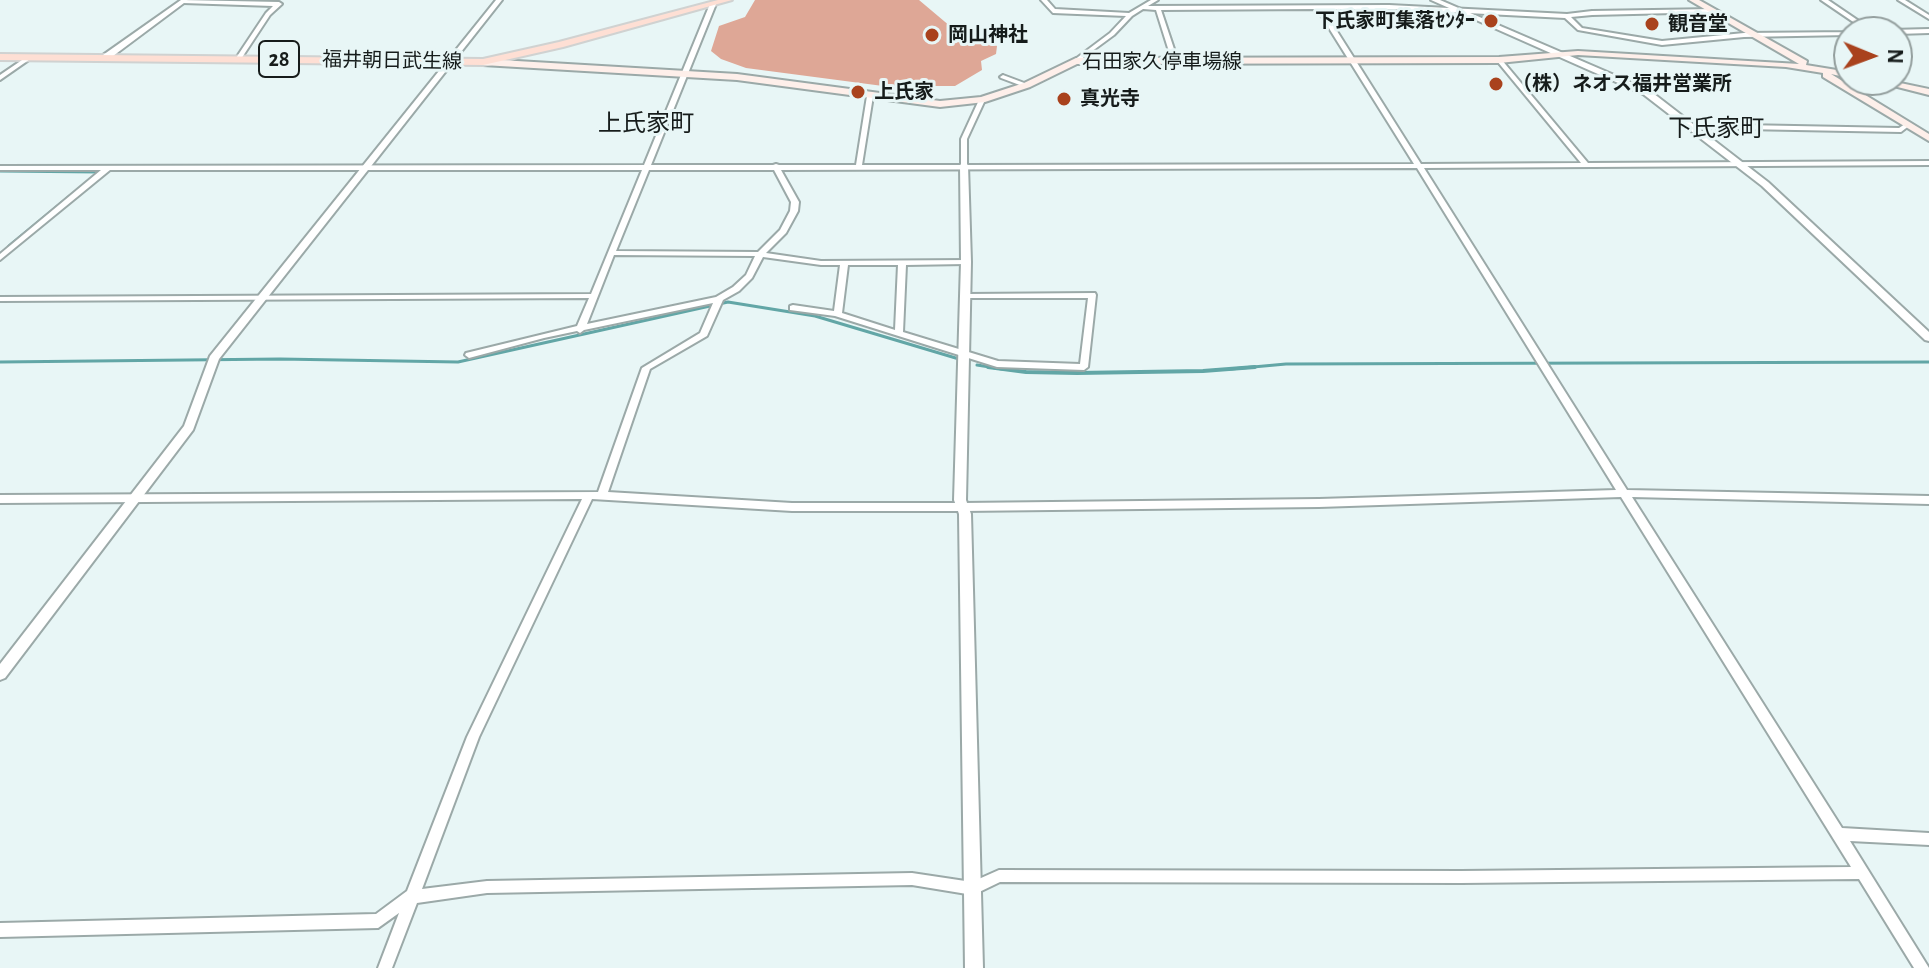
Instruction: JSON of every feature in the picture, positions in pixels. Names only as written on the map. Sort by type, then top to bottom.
[{"type":"main road","name":"福井朝日武生線","points":[[0,57],[483,62],[728,0]]},
{"type":"main road","points":[[1693,0],[1929,138]]},
{"type":"main road","name":"石田家久停車場線","points":[[483,62],[737,77],[940,104],[982,100],[1025,85],[1076,61],[1499,60],[1561,54],[1665,56],[1833,72]]},
{"type":"street","points":[[0,674],[189,427],[211,362],[499,0]]},
{"type":"street","points":[[1044,0],[1053,11],[1130,15]]},
{"type":"street","points":[[1076,61],[1112,34],[1130,15],[1155,0]]},
{"type":"street","points":[[1434,0],[1646,92],[1739,163],[1929,338]]},
{"type":"street","points":[[1824,0],[1848,16]]},
{"type":"street","points":[[1901,0],[1929,17]]},
{"type":"street","points":[[106,57],[184,1],[281,2]]},
{"type":"street","points":[[239,58],[268,14],[281,2]]},
{"type":"street","points":[[580,330],[713,4]]},
{"type":"street","points":[[1144,8],[1319,7],[1567,16],[1714,11]]},
{"type":"street","points":[[1319,7],[1922,968]]},
{"type":"street","points":[[1158,8],[1175,61]]},
{"type":"street","points":[[1567,16],[1580,29],[1662,43],[1753,34],[1833,33]]},
{"type":"street","points":[[0,78],[30,57]]},
{"type":"street","points":[[1499,60],[1587,166]]},
{"type":"street","points":[[1003,77],[1025,85]]},
{"type":"street","points":[[859,165],[870,96]]},
{"type":"street","points":[[974,968],[963,507],[964,139],[982,100]]},
{"type":"street","points":[[1690,126],[1901,130],[1908,124]]},
{"type":"street","points":[[0,168],[1420,167],[1929,163]]},
{"type":"street","points":[[602,495],[646,368],[704,334],[719,302],[749,276],[760,254],[783,231],[794,211],[795,202],[776,166]]},
{"type":"street","points":[[0,258],[108,168]]},
{"type":"street","points":[[0,249],[11,249]]},
{"type":"street","points":[[612,253],[760,254],[794,261],[966,262]]},
{"type":"street","points":[[838,315],[844,262]]},
{"type":"street","points":[[899,334],[902,262]]},
{"type":"street","points":[[793,308],[838,315],[997,364],[1084,367],[1092,295],[970,296]]},
{"type":"street","points":[[0,299],[594,296]]},
{"type":"street","points":[[469,355],[719,302]]},
{"type":"street","points":[[0,499],[602,495],[792,507],[1319,503],[1624,493],[1929,500]]},
{"type":"street","points":[[385,968],[409,897],[473,737],[588,496]]},
{"type":"street","points":[[1838,834],[1929,839]]},
{"type":"street","points":[[0,930],[378,921],[409,897],[487,887],[912,879],[973,889],[999,876],[1461,877],[1861,873]]},
{"type":"shaded area","points":[[755,0],[919,0],[957,32],[997,46],[996,54],[981,61],[982,70],[955,86],[883,86],[746,68],[721,59],[711,51],[719,26],[745,17]]},
{"type":"waterway","points":[[0,171],[99,172]]},
{"type":"waterway","points":[[9,246],[71,195]]},
{"type":"waterway","points":[[0,362],[280,359],[458,362],[728,302],[815,316],[959,359]]},
{"type":"waterway","points":[[1242,368],[1286,364],[1929,362]]},
{"type":"waterway","points":[[977,365],[996,368]]},
{"type":"waterway","points":[[988,367],[996,368]]},
{"type":"waterway","points":[[1242,368],[1255,367]]},
{"type":"waterway","points":[[996,368],[1077,373],[1242,368]]},
{"type":"waterway","points":[[996,368],[1002,369]]},
{"type":"waterway","points":[[1231,369],[1242,368]]},
{"type":"place","name":"下氏家町集落ｾﾝﾀｰ","points":[[1491,21]]},
{"type":"place","name":"観音堂","points":[[1652,24]]},
{"type":"place","name":"岡山神社","points":[[932,35]]},
{"type":"place","name":"（株）ネオス福井営業所","points":[[1496,84]]},
{"type":"place","name":"上氏家","points":[[858,92]]},
{"type":"place","name":"真光寺","points":[[1064,99]]},
{"type":"district","name":"上氏家町","points":[[646,124]]},
{"type":"district","name":"下氏家町","points":[[1716,129]]}]
